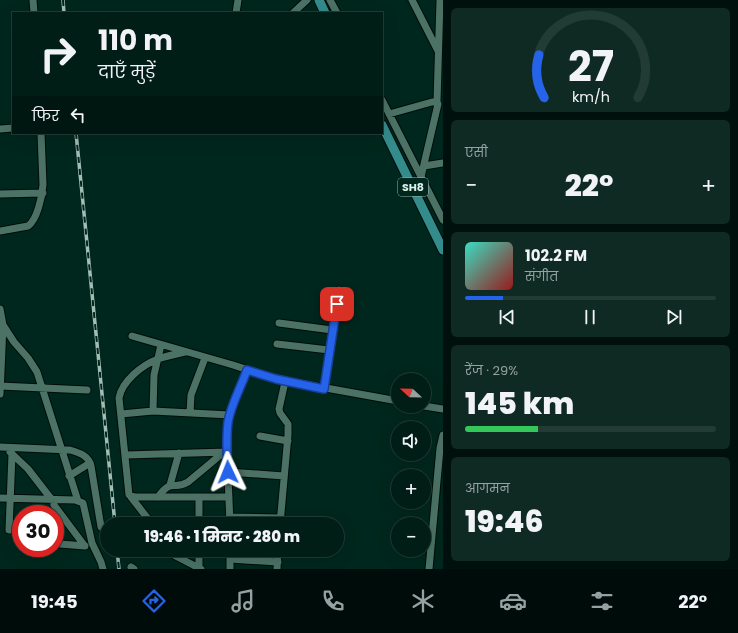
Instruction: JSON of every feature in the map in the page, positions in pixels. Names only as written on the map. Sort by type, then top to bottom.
[{"type":"main road","points":[[318,0],[324,12]]},
{"type":"main road","name":"SH8","points":[[383,127],[443,249]]},
{"type":"street","points":[[33,0],[34,12]]},
{"type":"street","points":[[236,12],[238,0]]},
{"type":"street","points":[[294,12],[308,0]]},
{"type":"street","points":[[330,0],[336,12]]},
{"type":"street","points":[[412,0],[439,52]]},
{"type":"street","points":[[421,177],[439,107],[440,0]]},
{"type":"street","points":[[389,114],[432,102],[439,97]]},
{"type":"street","points":[[383,102],[443,220]]},
{"type":"street","points":[[0,129],[12,128]]},
{"type":"street","points":[[0,230],[23,228],[31,224],[34,219],[43,192],[41,134]]},
{"type":"street","points":[[424,166],[443,163]]},
{"type":"street","points":[[0,194],[43,192]]},
{"type":"street","points":[[324,389],[339,290]]},
{"type":"street","points":[[0,309],[3,325],[0,394]]},
{"type":"street","points":[[279,323],[332,330]]},
{"type":"street","points":[[3,325],[14,342],[35,367],[60,449],[78,501]]},
{"type":"street","points":[[132,336],[285,382],[391,401]]},
{"type":"street","points":[[277,344],[329,350]]},
{"type":"street","points":[[153,411],[154,375],[161,345]]},
{"type":"street","points":[[147,517],[129,495],[128,491],[126,455],[121,414],[121,390],[144,367],[157,360],[185,352]]},
{"type":"street","points":[[190,413],[191,395],[205,358]]},
{"type":"street","points":[[229,517],[228,472],[225,452],[227,432],[230,415],[247,370]]},
{"type":"street","points":[[280,517],[288,440],[288,424],[280,414],[285,382]]},
{"type":"street","points":[[0,386],[87,390]]},
{"type":"street","points":[[431,407],[443,409]]},
{"type":"street","points":[[121,414],[153,411],[230,415]]},
{"type":"street","points":[[429,569],[440,448],[443,435]]},
{"type":"street","points":[[260,436],[288,440]]},
{"type":"street","points":[[3,447],[60,449],[78,452],[88,458],[100,520]]},
{"type":"street","points":[[3,447],[30,472],[84,545]]},
{"type":"street","points":[[126,455],[225,452]]},
{"type":"street","points":[[170,485],[185,484],[225,452]]},
{"type":"street","points":[[158,497],[170,485],[179,453]]},
{"type":"street","points":[[9,530],[12,454]]},
{"type":"street","points":[[69,476],[90,463]]},
{"type":"street","points":[[228,472],[284,476]]},
{"type":"street","points":[[132,497],[229,497]]},
{"type":"street","points":[[198,497],[199,517]]},
{"type":"street","points":[[0,498],[53,502],[78,501],[84,503],[93,548],[101,562],[103,569]]},
{"type":"street","points":[[64,544],[84,545],[93,548]]},
{"type":"street","points":[[177,557],[198,568],[199,557]]},
{"type":"street","points":[[230,569],[230,559],[277,565]]},
{"type":"railway","points":[[63,0],[64,12]]},
{"type":"railway","points":[[76,134],[114,517]]},
{"type":"railway","points":[[118,557],[119,569]]},
{"type":"route","points":[[228,472],[228,423],[247,370],[285,382],[324,389],[337,304]]}]
